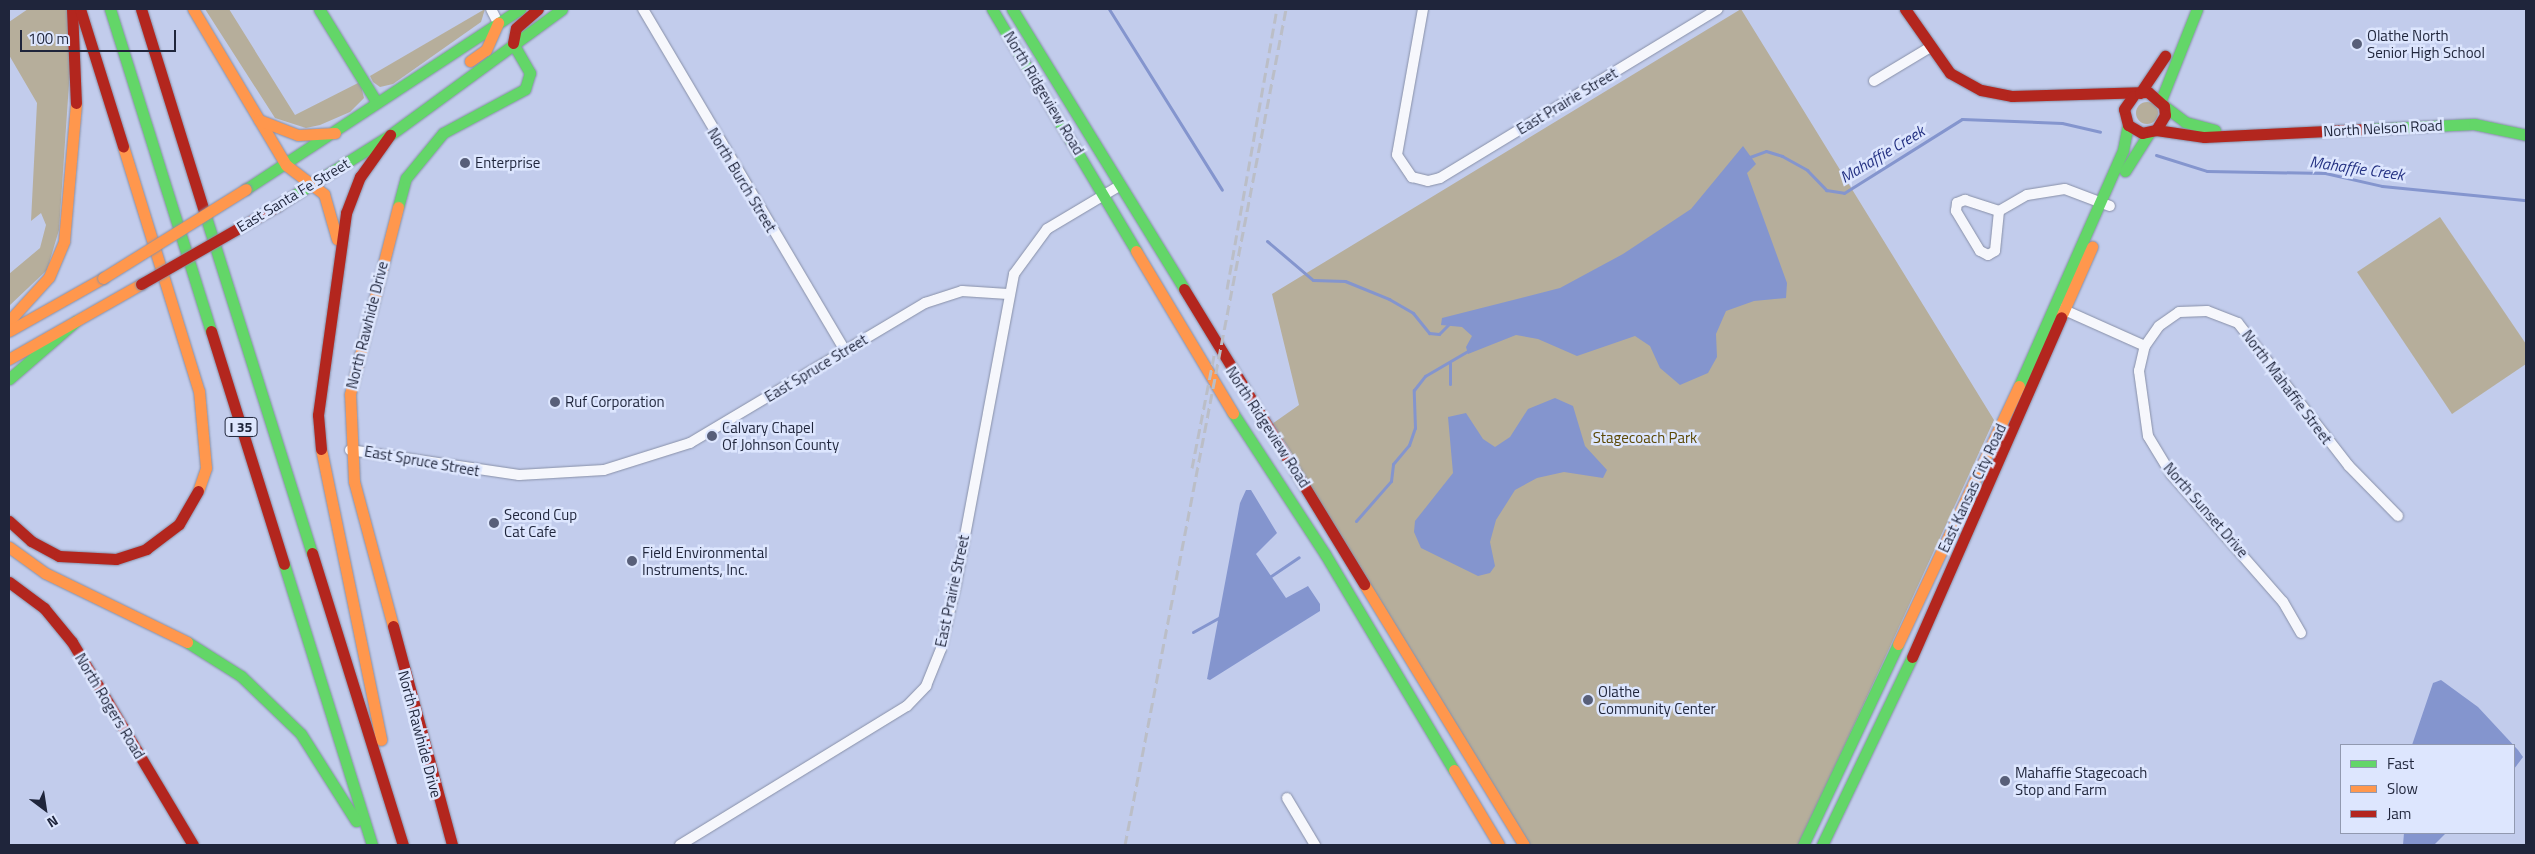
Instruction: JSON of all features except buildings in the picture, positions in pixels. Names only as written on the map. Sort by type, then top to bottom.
[{"type":"main road","points":[[9,321],[49,277],[64,241],[77,86],[72,9]]},
{"type":"main road","points":[[9,521],[31,541],[59,556],[88,561],[116,560],[146,549],[179,524],[195,500],[206,468],[206,432],[198,392],[80,9]]},
{"type":"main road","name":"I 35","points":[[110,9],[371,845]]},
{"type":"main road","name":"I 35","points":[[142,9],[402,841]]},
{"type":"main road","points":[[193,9],[286,165],[313,185],[328,202],[338,246]]},
{"type":"main road","points":[[319,9],[378,103]]},
{"type":"main road","name":"East Santa Fe Street","points":[[9,331],[104,278],[286,165],[520,9]]},
{"type":"main road","points":[[513,43],[516,28],[538,9]]},
{"type":"main road","name":"East Santa Fe Street","points":[[9,359],[313,185],[390,135],[458,82],[562,9]]},
{"type":"main road","name":"North Ridgeview Road","points":[[992,9],[1105,193],[1236,417],[1325,554],[1499,845]]},
{"type":"main road","name":"North Ridgeview Road","points":[[1012,9],[1524,845]]},
{"type":"main road","points":[[1905,9],[1929,48],[1950,73],[1981,90],[2012,96],[2082,97]]},
{"type":"main road","points":[[2136,94],[2158,71],[2186,9]]},
{"type":"main road","points":[[2163,103],[2197,9]]},
{"type":"main road","points":[[458,82],[469,62],[494,38],[498,22]]},
{"type":"main road","name":"North Rawhide Drive","points":[[452,845],[390,623],[354,481],[348,413],[356,358],[401,191],[413,166],[443,133],[526,89],[530,74],[513,43]]},
{"type":"main road","name":"North Nelson Road","points":[[2082,97],[2136,94],[2163,103],[2185,122],[2238,135]]},
{"type":"main road","name":"East Kansas City Road","points":[[2106,203],[2123,150],[2126,121],[2136,94]]},
{"type":"main road","name":"North Nelson Road","points":[[2082,97],[2105,104],[2126,121],[2152,132],[2238,135],[2474,124],[2526,135]]},
{"type":"main road","name":"East Kansas City Road","points":[[1803,845],[1879,692],[2059,308],[2106,203],[2132,154],[2166,115],[2163,103]]},
{"type":"main road","points":[[259,120],[298,135],[335,133]]},
{"type":"main road","points":[[390,135],[353,190],[338,246],[320,381],[319,438],[402,841]]},
{"type":"main road","name":"East Kansas City Road","points":[[1822,845],[1890,707],[2059,308]]},
{"type":"main road","points":[[9,379],[76,321]]},
{"type":"main road","points":[[9,547],[45,572],[204,651],[254,687],[315,753],[371,845]]},
{"type":"main road","name":"North Rogers Road","points":[[9,582],[44,608],[72,642],[193,845]]},
{"type":"street","points":[[491,9],[498,22]]},
{"type":"street","name":"North Burch Street","points":[[643,9],[845,350]]},
{"type":"street","name":"East Prairie Street","points":[[1423,9],[1397,147],[1402,167],[1412,177],[1440,178],[1718,9]]},
{"type":"street","points":[[1874,81],[1929,48]]},
{"type":"street","points":[[1008,294],[1022,259],[1048,229],[1119,186]]},
{"type":"street","points":[[1999,211],[1995,251],[1988,255],[1975,243],[1956,211],[1957,203],[1965,200],[1999,211],[2027,195],[2049,189],[2076,191],[2106,203]]},
{"type":"street","name":"East Spruce Street","points":[[350,450],[519,475],[604,470],[690,443],[845,350],[938,297],[962,291],[1008,294]]},
{"type":"street","name":"East Prairie Street","points":[[680,845],[907,706],[926,686],[941,649],[956,584],[1008,294]]},
{"type":"street","points":[[2059,308],[2145,346]]},
{"type":"street","name":"North Mahaffie Street","points":[[2145,346],[2159,326],[2179,312],[2207,311],[2238,323],[2349,466],[2398,516]]},
{"type":"street","name":"North Sunset Drive","points":[[2145,346],[2138,371],[2148,436],[2171,474],[2283,602],[2301,633]]},
{"type":"street","points":[[1287,798],[1315,845]]},
{"type":"green space","points":[[28,9],[67,9],[70,69],[59,230],[47,270],[9,306],[9,274],[40,248],[46,225],[41,213],[31,221],[37,103],[9,55],[9,22]]},
{"type":"green space","points":[[205,9],[229,9],[295,115],[360,82],[364,98],[350,112],[320,125],[306,128],[275,118]]},
{"type":"green space","points":[[485,9],[481,22],[393,84],[380,87],[373,82],[370,76]]},
{"type":"green space","name":"Stagecoach Park","points":[[1741,9],[1994,420],[1799,845],[1530,845],[1272,424],[1299,405],[1272,294]]},
{"type":"green space","points":[[2147,102],[2155,105],[2158,113],[2155,121],[2147,124],[2139,121],[2136,113],[2139,105]]},
{"type":"green space","points":[[2440,217],[2526,344],[2526,364],[2452,414],[2357,272]]},
{"type":"water","points":[[1743,146],[1756,164],[1747,173],[1787,283],[1786,298],[1754,301],[1726,311],[1716,334],[1717,357],[1708,373],[1680,385],[1660,368],[1650,346],[1635,336],[1577,356],[1538,339],[1516,335],[1468,354],[1466,347],[1472,336],[1462,327],[1441,325],[1442,318],[1560,288],[1623,254],[1691,209]]},
{"type":"water","points":[[1555,398],[1573,406],[1585,446],[1607,470],[1603,478],[1564,472],[1537,478],[1515,490],[1496,520],[1490,542],[1495,566],[1490,573],[1478,576],[1421,548],[1414,532],[1415,521],[1453,473],[1448,417],[1466,413],[1483,439],[1495,447],[1510,437],[1528,409]]},
{"type":"water","points":[[1246,490],[1251,490],[1277,533],[1256,554],[1286,598],[1308,586],[1320,604],[1320,611],[1210,680],[1207,679],[1240,503]]},
{"type":"water","points":[[2441,680],[2478,707],[2512,744],[2412,744],[2433,683]]},
{"type":"water","points":[[2515,747],[2523,757],[2515,768]]},
{"type":"water","points":[[2404,834],[2445,834],[2434,845],[2403,845]]},
{"type":"waterway","points":[[1109,9],[1222,190]]},
{"type":"waterway","name":"Mahaffie Creek","points":[[1747,158],[1766,151],[1782,156],[1807,170],[1826,190],[1844,193],[1962,119],[2062,123],[2100,132]]},
{"type":"waterway","name":"Mahaffie Creek","points":[[2156,155],[2207,171],[2325,173],[2382,186],[2526,200]]},
{"type":"waterway","points":[[1267,241],[1313,280],[1345,281],[1389,299],[1413,313],[1429,333],[1439,334],[1448,325]]},
{"type":"waterway","points":[[1356,521],[1391,481],[1393,464],[1409,445],[1415,428],[1414,390],[1425,376],[1471,349]]},
{"type":"waterway","points":[[1450,363],[1450,384]]},
{"type":"waterway","points":[[1268,578],[1299,557]]},
{"type":"waterway","points":[[1193,632],[1220,617]]},
{"type":"railway","points":[[1227,289],[1277,9]]},
{"type":"railway","points":[[1125,845],[1286,9]]},
{"type":"railway","points":[[1192,468],[1215,351]]},
{"type":"traffic: fast","points":[[110,9],[211,331]]},
{"type":"traffic: fast","points":[[319,9],[377,103]]},
{"type":"traffic: fast","points":[[246,189],[520,9]]},
{"type":"traffic: fast","points":[[277,206],[390,135],[562,9]]},
{"type":"traffic: fast","points":[[992,9],[1136,251]]},
{"type":"traffic: fast","points":[[1012,9],[1184,289]]},
{"type":"traffic: fast","points":[[2161,100],[2197,9]]},
{"type":"traffic: fast","points":[[398,207],[406,178],[443,133],[525,89],[530,73],[513,43]]},
{"type":"traffic: fast","points":[[2164,106],[2185,122],[2215,130]]},
{"type":"traffic: fast","points":[[2368,129],[2474,124],[2526,135]]},
{"type":"traffic: fast","points":[[2019,386],[2123,150],[2128,125]]},
{"type":"traffic: fast","points":[[2125,171],[2149,133]]},
{"type":"traffic: fast","points":[[204,211],[312,553]]},
{"type":"traffic: fast","points":[[9,379],[76,321]]},
{"type":"traffic: fast","points":[[1233,413],[1325,554],[1454,770]]},
{"type":"traffic: fast","points":[[284,564],[372,845]]},
{"type":"traffic: fast","points":[[187,642],[241,676],[301,734],[356,821]]},
{"type":"traffic: fast","points":[[1803,845],[1898,644]]},
{"type":"traffic: fast","points":[[1822,845],[1912,657]]},
{"type":"traffic: slow","points":[[193,9],[286,165],[324,194],[337,239]]},
{"type":"traffic: slow","points":[[470,61],[486,50],[498,23]]},
{"type":"traffic: slow","points":[[9,321],[49,277],[64,241],[76,103]]},
{"type":"traffic: slow","points":[[259,120],[298,135],[335,133]]},
{"type":"traffic: slow","points":[[123,146],[199,391],[206,468],[198,491]]},
{"type":"traffic: slow","points":[[103,278],[246,189]]},
{"type":"traffic: slow","points":[[393,626],[354,481],[350,394],[398,207]]},
{"type":"traffic: slow","points":[[2061,317],[2092,247]]},
{"type":"traffic: slow","points":[[1136,251],[1233,413]]},
{"type":"traffic: slow","points":[[9,331],[103,278]]},
{"type":"traffic: slow","points":[[9,359],[141,284]]},
{"type":"traffic: slow","points":[[1898,644],[2019,386]]},
{"type":"traffic: slow","points":[[321,449],[381,740]]},
{"type":"traffic: slow","points":[[9,547],[45,573],[187,642]]},
{"type":"traffic: slow","points":[[1364,584],[1524,845]]},
{"type":"traffic: slow","points":[[1454,770],[1499,845]]},
{"type":"traffic: jam","points":[[72,9],[76,103]]},
{"type":"traffic: jam","points":[[80,9],[123,146]]},
{"type":"traffic: jam","points":[[141,9],[204,211]]},
{"type":"traffic: jam","points":[[513,43],[516,28],[538,9]]},
{"type":"traffic: jam","points":[[1905,9],[1950,73],[1981,90],[2012,96],[2148,92],[2164,106],[2165,115],[2156,130],[2142,133],[2128,125],[2124,109],[2133,96]]},
{"type":"traffic: jam","points":[[2140,93],[2165,56]]},
{"type":"traffic: jam","points":[[2156,130],[2204,137],[2368,129]]},
{"type":"traffic: jam","points":[[321,449],[318,415],[346,213],[360,177],[390,135]]},
{"type":"traffic: jam","points":[[141,284],[277,206]]},
{"type":"traffic: jam","points":[[1184,289],[1364,584]]},
{"type":"traffic: jam","points":[[1912,657],[2061,317]]},
{"type":"traffic: jam","points":[[211,331],[284,564]]},
{"type":"traffic: jam","points":[[9,521],[31,541],[59,556],[116,559],[146,549],[179,524],[198,491]]},
{"type":"traffic: jam","points":[[312,553],[403,845]]},
{"type":"traffic: jam","points":[[9,582],[44,608],[72,642],[193,845]]},
{"type":"traffic: jam","points":[[393,626],[452,845]]},
{"type":"place","name":"Olathe North Senior High School","points":[[2357,44]]},
{"type":"place","name":"Enterprise","points":[[465,163]]},
{"type":"place","name":"Ruf Corporation","points":[[555,402]]},
{"type":"place","name":"Calvary Chapel Of Johnson County","points":[[712,436]]},
{"type":"place","name":"Second Cup Cat Cafe","points":[[494,523]]},
{"type":"place","name":"Field Environmental Instruments, Inc.","points":[[632,561]]},
{"type":"place","name":"Olathe Community Center","points":[[1588,700]]},
{"type":"place","name":"Mahaffie Stagecoach Stop and Farm","points":[[2005,781]]}]
